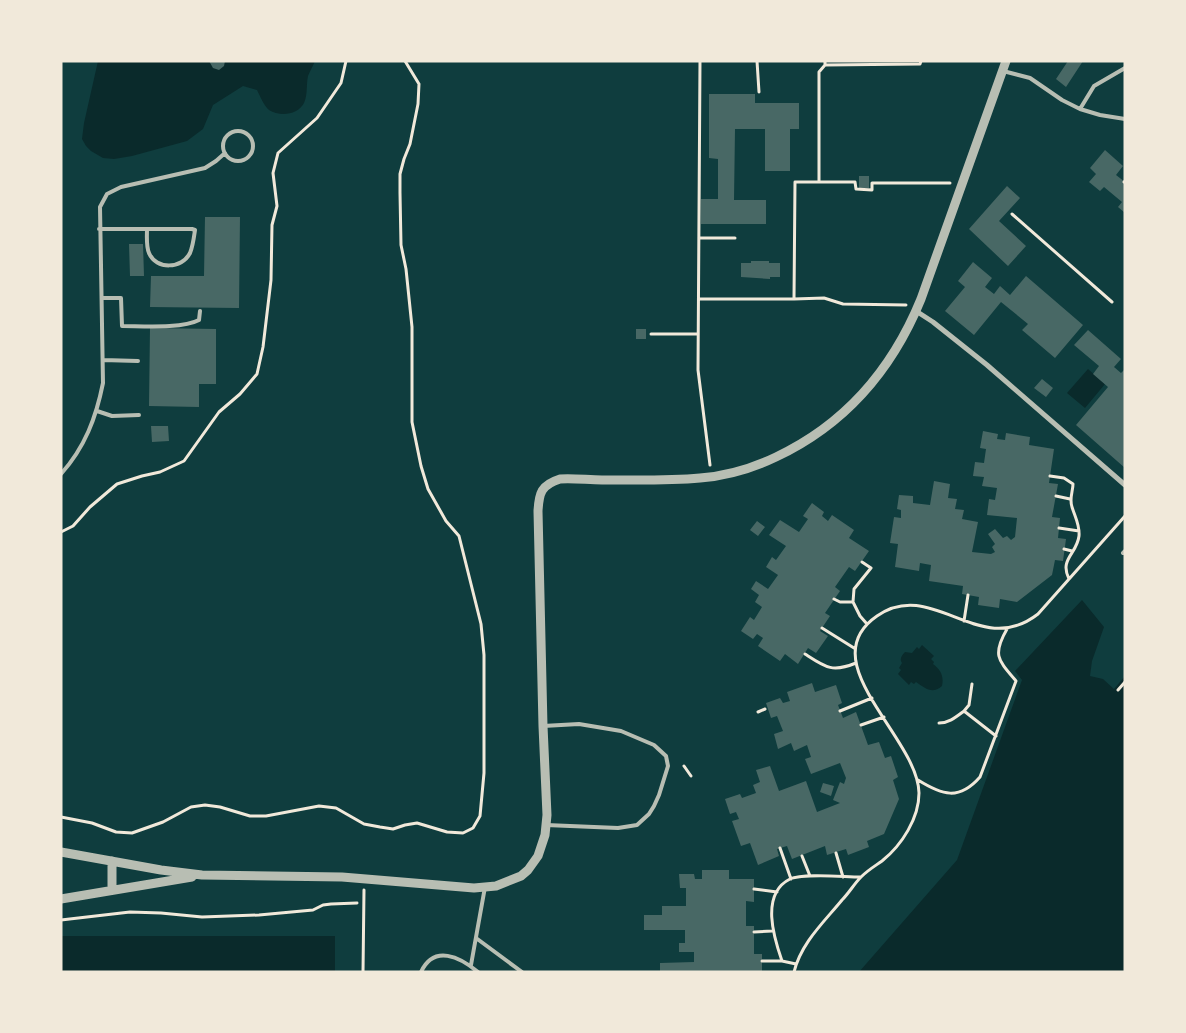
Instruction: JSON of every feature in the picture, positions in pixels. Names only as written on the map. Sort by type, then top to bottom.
[{"type":"street","points":[[61,852],[160,870],[202,875],[342,877],[382,879],[453,887],[496,886],[514,880],[528,870],[534,864],[542,846],[547,805],[543,726],[538,511],[539,498],[544,488],[554,481],[566,479],[679,479],[712,477],[757,465],[780,455],[806,441],[832,423],[870,386],[901,341],[1006,61]]},
{"type":"street","points":[[912,309],[969,349],[1125,485]]},
{"type":"street","points":[[112,861],[112,890]]},
{"type":"street","points":[[61,899],[202,875]]},
{"type":"lane","points":[[1080,109],[1094,86],[1125,68]]},
{"type":"lane","points":[[1003,71],[1030,78],[1062,100],[1080,109],[1100,115],[1125,119]]},
{"type":"lane","points":[[242,131],[253,141],[253,150],[250,155],[242,160],[232,160],[225,153],[223,143],[228,134],[232,132],[242,131]]},
{"type":"lane","points":[[61,474],[84,441],[98,411],[103,382],[99,229],[100,208],[107,194],[121,187],[205,168],[225,153]]},
{"type":"lane","points":[[99,229],[147,229],[195,230],[190,253],[185,260],[176,266],[153,260],[149,253],[147,229]]},
{"type":"lane","points":[[102,298],[121,298],[122,326],[163,326],[193,323],[199,320],[200,311]]},
{"type":"lane","points":[[103,360],[138,362]]},
{"type":"lane","points":[[98,411],[112,416],[139,415]]},
{"type":"lane","points":[[543,726],[578,724],[621,731],[654,744],[666,756],[668,766],[654,806],[649,814],[637,825],[618,828],[546,824]]},
{"type":"lane","points":[[471,965],[485,887]]},
{"type":"lane","points":[[476,938],[522,972]]},
{"type":"lane","points":[[421,972],[428,962],[440,955],[453,956],[471,965],[478,972]]},
{"type":"path","points":[[61,532],[73,526],[116,484],[160,472],[184,461],[219,412],[240,394],[257,374],[263,347],[272,280],[272,225],[277,206],[273,173],[278,153],[317,118],[341,83],[346,61]]},
{"type":"path","points":[[61,817],[92,823],[116,832],[132,833],[163,822],[191,807],[204,805],[220,806],[250,816],[266,816],[320,806],[336,808],[364,824],[393,829],[405,824],[417,823],[447,832],[463,833],[473,828],[480,816],[484,773],[484,655],[481,624],[458,536],[446,521],[428,490],[412,422],[412,327],[406,269],[401,245],[400,174],[410,144],[418,104],[419,84],[405,61]]},
{"type":"path","points":[[700,61],[698,370],[711,468]]},
{"type":"path","points":[[757,61],[759,92]]},
{"type":"path","points":[[819,182],[819,72],[825,63],[920,64],[921,61]]},
{"type":"path","points":[[794,300],[795,182],[856,182],[856,190],[872,190],[872,183],[953,183]]},
{"type":"path","points":[[1012,214],[1112,302]]},
{"type":"path","points":[[699,238],[735,238]]},
{"type":"path","points":[[699,299],[794,300],[824,298],[843,304],[904,305],[912,309]]},
{"type":"path","points":[[651,334],[698,334]]},
{"type":"path","points":[[1050,476],[1064,478],[1072,484],[1070,499],[1076,514],[1079,538],[1067,561],[1066,572],[1069,579]]},
{"type":"path","points":[[1056,496],[1070,499]]},
{"type":"path","points":[[794,972],[796,964],[812,936],[860,877],[883,860],[910,828],[916,816],[918,804],[917,780],[905,752],[862,680],[856,663],[854,648],[867,624],[883,612],[904,604],[926,606],[964,622],[986,628],[1007,628],[1023,624],[1038,614],[1125,516]]},
{"type":"path","points":[[1059,528],[1079,531]]},
{"type":"path","points":[[1064,549],[1072,551]]},
{"type":"path","points":[[862,562],[871,568],[854,589],[853,602],[860,616],[867,624]]},
{"type":"path","points":[[964,622],[968,595]]},
{"type":"path","points":[[834,599],[840,602],[853,602]]},
{"type":"path","points":[[822,628],[854,648]]},
{"type":"path","points":[[917,780],[931,788],[946,793],[960,792],[968,788],[980,777],[1016,681],[998,657],[1000,643],[1007,628]]},
{"type":"path","points":[[805,654],[830,669],[844,668],[856,663]]},
{"type":"path","points":[[1118,690],[1125,682]]},
{"type":"path","points":[[939,723],[954,719],[964,711],[969,705],[972,684]]},
{"type":"path","points":[[840,711],[872,698]]},
{"type":"path","points":[[758,712],[765,709]]},
{"type":"path","points":[[964,711],[996,736]]},
{"type":"path","points":[[861,725],[884,717]]},
{"type":"path","points":[[684,766],[691,776]]},
{"type":"path","points":[[780,848],[791,879]]},
{"type":"path","points":[[836,852],[843,877]]},
{"type":"path","points":[[802,856],[810,876]]},
{"type":"path","points":[[782,961],[772,931],[772,907],[777,892],[791,879],[810,876],[860,877]]},
{"type":"path","points":[[363,972],[364,887]]},
{"type":"path","points":[[754,889],[777,892]]},
{"type":"path","points":[[61,920],[130,912],[156,912],[202,917],[259,915],[313,910],[323,905],[331,904],[358,903]]},
{"type":"path","points":[[754,932],[772,931]]},
{"type":"path","points":[[762,961],[782,961],[796,964]]},
{"type":"water","points":[[98,61],[315,61],[308,76],[304,103],[298,110],[288,114],[273,112],[269,110],[257,90],[243,86],[213,105],[203,129],[187,141],[114,159],[103,158],[91,151],[82,139]]},
{"type":"water","points":[[1088,369],[1105,384],[1085,408],[1067,393]]},
{"type":"water","points":[[1082,600],[1104,627],[1092,661],[1090,676],[1103,679],[1114,689],[1125,676],[1125,972],[859,972],[957,860],[1022,680],[1015,671]]},
{"type":"water","points":[[922,645],[934,656],[931,659],[940,671],[943,679],[942,686],[935,690],[929,690],[916,682],[914,684],[911,682],[909,685],[898,674],[901,670],[899,668],[902,663],[903,654],[905,652],[912,653],[917,647],[919,649]]},
{"type":"water","points":[[61,936],[335,936],[335,972],[61,972]]},
{"type":"building","points":[[209,61],[225,61],[224,66],[219,70],[213,68]]},
{"type":"building","points":[[1068,61],[1083,61],[1066,87],[1056,79]]},
{"type":"building","points":[[709,94],[755,94],[755,103],[799,103],[799,129],[790,129],[790,171],[765,171],[765,129],[735,129],[734,200],[766,200],[766,224],[701,224],[701,199],[718,199],[718,159],[709,158]]},
{"type":"building","points":[[1105,150],[1123,166],[1116,175],[1125,182],[1125,213],[1118,207],[1122,202],[1104,187],[1100,191],[1089,182],[1096,174],[1090,168]]},
{"type":"building","points":[[859,176],[869,176],[869,188],[859,188]]},
{"type":"building","points":[[1007,186],[1020,198],[999,221],[1026,246],[1008,266],[969,229]]},
{"type":"building","points":[[205,217],[240,217],[239,308],[150,307],[151,276],[204,276]]},
{"type":"building","points":[[129,244],[143,244],[144,276],[130,276]]},
{"type":"building","points":[[751,261],[780,263],[780,277],[770,277],[770,279],[741,277],[741,263],[751,263]]},
{"type":"building","points":[[973,262],[992,278],[985,287],[994,294],[1000,286],[1010,295],[1026,276],[1083,325],[1055,358],[1022,330],[1028,324],[1001,302],[974,335],[945,311],[965,287],[958,281]]},
{"type":"building","points":[[150,328],[216,329],[216,384],[199,384],[199,407],[149,406]]},
{"type":"building","points":[[636,329],[646,329],[646,339],[636,339]]},
{"type":"building","points":[[1088,330],[1121,359],[1114,367],[1121,373],[1125,369],[1125,468],[1076,425],[1108,387],[1093,374],[1099,366],[1074,345]]},
{"type":"building","points":[[1042,379],[1053,388],[1046,397],[1034,388]]},
{"type":"building","points":[[151,426],[168,426],[169,441],[152,442]]},
{"type":"building","points":[[983,431],[998,434],[997,439],[1005,440],[1006,433],[1030,437],[1029,445],[1054,449],[1049,483],[1058,484],[1052,517],[1060,518],[1058,538],[1066,539],[1063,561],[1055,560],[1052,575],[1017,602],[1000,599],[999,608],[978,605],[979,597],[962,594],[963,586],[929,581],[931,565],[920,563],[919,571],[895,567],[898,544],[890,543],[894,517],[901,518],[901,510],[897,509],[899,495],[913,496],[913,503],[930,505],[934,481],[950,484],[948,498],[957,499],[955,509],[964,510],[962,519],[978,522],[972,552],[991,554],[995,552],[992,547],[995,544],[988,534],[995,529],[1003,538],[1007,536],[1011,540],[1015,537],[1017,518],[987,515],[989,499],[995,500],[997,488],[982,486],[984,477],[973,476],[975,462],[984,463],[986,449],[980,448]]},
{"type":"building","points":[[812,503],[824,512],[822,516],[828,521],[832,515],[854,530],[849,538],[869,551],[855,571],[849,567],[835,587],[840,591],[825,613],[830,616],[820,631],[828,636],[816,653],[808,648],[798,664],[785,654],[780,661],[758,646],[763,638],[757,634],[753,639],[741,631],[750,617],[754,620],[762,607],[755,602],[759,595],[751,589],[756,581],[768,589],[778,575],[766,567],[772,557],[776,560],[786,546],[769,535],[780,520],[799,532],[808,519],[803,516]]},
{"type":"building","points":[[757,521],[765,527],[758,536],[750,530]]},
{"type":"building","points":[[812,683],[815,692],[836,685],[842,703],[838,705],[843,718],[856,712],[868,745],[879,742],[885,758],[891,756],[898,777],[893,780],[899,799],[884,834],[867,841],[869,847],[848,855],[846,849],[827,855],[825,846],[792,859],[787,846],[777,849],[779,856],[758,865],[750,843],[741,846],[732,821],[739,819],[736,812],[730,814],[725,799],[740,794],[742,798],[756,793],[753,785],[760,782],[756,770],[770,766],[779,791],[806,781],[817,812],[840,803],[833,800],[840,782],[844,784],[846,778],[840,763],[811,774],[805,759],[811,757],[807,745],[794,751],[791,743],[778,749],[774,734],[783,731],[777,716],[771,718],[766,703],[780,698],[783,703],[790,701],[787,692]]},
{"type":"building","points":[[823,783],[834,786],[831,796],[820,792]]},
{"type":"building","points":[[702,870],[729,870],[729,879],[754,879],[754,902],[746,901],[746,926],[754,926],[754,954],[762,954],[762,972],[660,972],[660,963],[694,962],[694,952],[679,952],[679,943],[685,943],[685,930],[644,930],[644,915],[662,915],[662,906],[686,906],[686,888],[680,888],[679,874],[694,874],[695,879],[702,879]]}]
